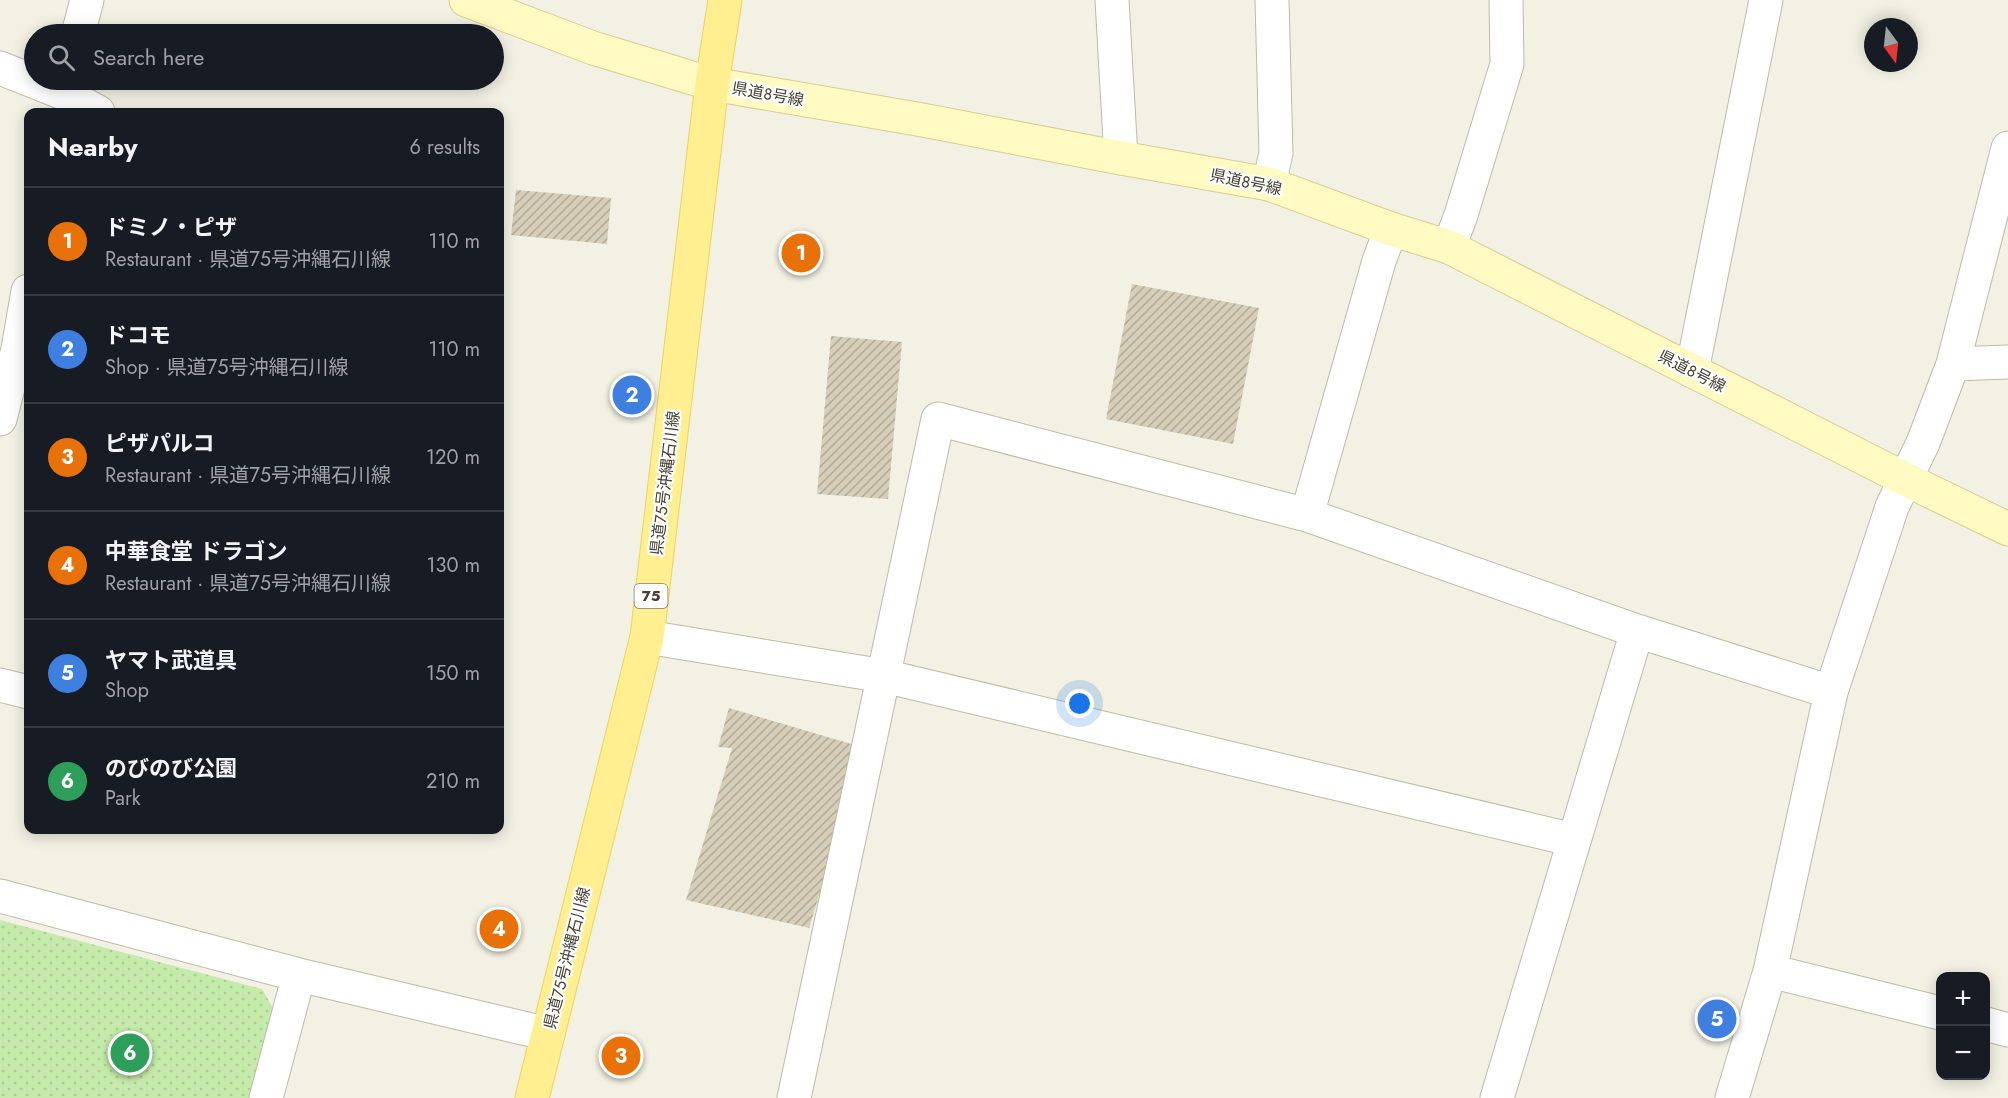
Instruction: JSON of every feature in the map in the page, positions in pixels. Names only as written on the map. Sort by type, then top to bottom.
[{"type":"main road","name":"県道8号線","points":[[466,0],[593,48],[712,84],[1269,184],[1391,230],[1449,248],[2008,529]]},
{"type":"main road","name":"県道75号沖縄石川線","points":[[532,1098],[646,638],[712,84],[725,0]]},
{"type":"street","points":[[81,24],[87,0]]},
{"type":"street","points":[[1112,0],[1121,158]]},
{"type":"street","points":[[1269,184],[1276,153],[1272,0]]},
{"type":"street","points":[[1449,248],[1507,64],[1506,0]]},
{"type":"street","points":[[1692,371],[1766,0]]},
{"type":"street","points":[[0,68],[24,78]]},
{"type":"street","points":[[63,95],[90,108]]},
{"type":"street","points":[[1732,1098],[1770,971],[1831,692],[1892,507],[1923,443],[1953,364],[2008,148]]},
{"type":"street","points":[[1307,515],[1379,261],[1391,230]]},
{"type":"street","points":[[0,419],[18,349],[24,314]]},
{"type":"street","points":[[1953,364],[2008,362]]},
{"type":"street","points":[[794,1098],[938,419],[1307,515],[1636,630],[1831,692]]},
{"type":"street","points":[[1497,1098],[1636,630]]},
{"type":"street","points":[[646,638],[884,676],[1574,840]]},
{"type":"street","points":[[0,685],[24,691]]},
{"type":"street","points":[[0,896],[299,975],[548,1034]]},
{"type":"street","points":[[1770,971],[1936,1012]]},
{"type":"street","points":[[266,1098],[299,975]]},
{"type":"street","points":[[1990,1025],[2008,1030]]},
{"type":"green space","points":[[0,920],[262,989],[273,1008],[249,1098],[0,1098]]},
{"type":"building","points":[[516,190],[611,198],[607,244],[511,235]]},
{"type":"building","points":[[1132,284],[1259,308],[1233,444],[1106,419]]},
{"type":"building","points":[[831,336],[902,342],[888,499],[817,494]]},
{"type":"building","points":[[729,708],[865,748],[809,928],[686,900],[732,748],[718,747]]},
{"type":"place","name":"ドミノ・ピザ","points":[[801,253]]},
{"type":"place","name":"ドコモ","points":[[632,395]]},
{"type":"place","name":"中華食堂 ドラゴン","points":[[499,929]]},
{"type":"place","name":"ヤマト武道具","points":[[1717,1019]]},
{"type":"place","name":"のびのび公園","points":[[130,1053]]},
{"type":"place","name":"ピザパルコ","points":[[621,1056]]}]
